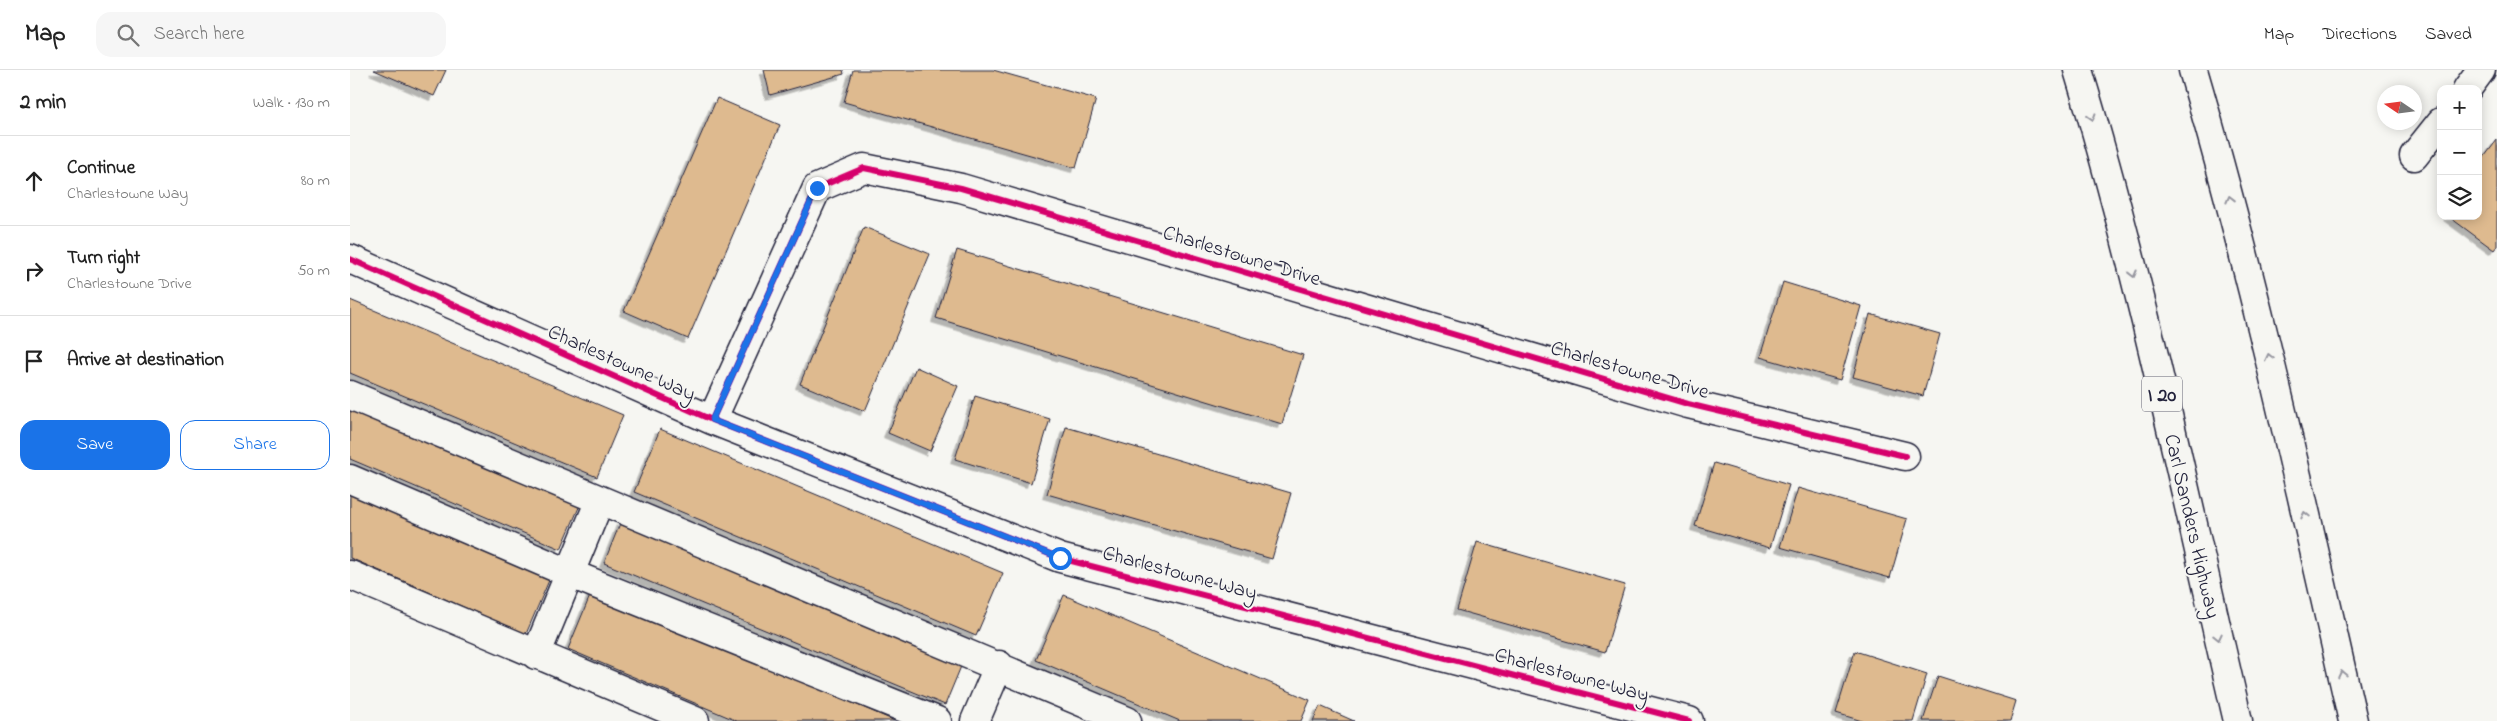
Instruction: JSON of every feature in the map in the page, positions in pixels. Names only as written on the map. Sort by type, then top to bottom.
[{"type":"main road","name":"Carl Sanders Highway","points":[[2078,70],[2104,156],[2147,329],[2238,721]]},
{"type":"main road","points":[[2193,70],[2220,163],[2264,337],[2353,721]]},
{"type":"main road","points":[[2470,85],[2481,70]]},
{"type":"main road","points":[[2414,156],[2437,127]]},
{"type":"main road","name":"Charlestowne Drive","points":[[712,420],[817,188],[864,168],[961,188],[1688,404],[1905,456]]},
{"type":"main road","name":"Charlestowne Way","points":[[350,259],[712,420],[1060,558],[1689,721]]},
{"type":"main road","points":[[350,395],[1127,721]]},
{"type":"main road","points":[[350,479],[571,574],[937,721]]},
{"type":"main road","points":[[536,655],[600,500]]},
{"type":"main road","points":[[350,576],[695,721]]},
{"type":"main road","points":[[975,721],[999,666]]},
{"type":"building","points":[[374,70],[446,70],[434,96]]},
{"type":"building","points":[[764,70],[843,70],[844,74],[770,95]]},
{"type":"building","points":[[853,70],[993,70],[1096,99],[1076,168],[844,102]]},
{"type":"building","points":[[717,98],[780,125],[688,339],[624,311]]},
{"type":"building","points":[[2497,140],[2497,246],[2494,250],[2453,220],[2482,220],[2482,160]]},
{"type":"building","points":[[864,227],[930,254],[865,411],[800,384]]},
{"type":"building","points":[[957,250],[1303,355],[1282,424],[936,318]]},
{"type":"building","points":[[1783,282],[1861,306],[1840,380],[1760,357]]},
{"type":"building","points":[[350,300],[623,415],[597,477],[350,373]]},
{"type":"building","points":[[1870,314],[1940,334],[1923,396],[1853,377]]},
{"type":"building","points":[[916,367],[958,386],[930,451],[888,433]]},
{"type":"building","points":[[975,396],[1050,419],[1031,483],[955,459]]},
{"type":"building","points":[[350,407],[580,505],[561,549],[350,459]]},
{"type":"building","points":[[1066,427],[1291,493],[1272,559],[1047,494]]},
{"type":"building","points":[[660,429],[1003,573],[976,636],[634,492]]},
{"type":"building","points":[[1714,463],[1789,485],[1770,548],[1695,526]]},
{"type":"building","points":[[1798,488],[1907,519],[1890,578],[1780,547]]},
{"type":"building","points":[[350,492],[550,578],[526,634],[350,558]]},
{"type":"building","points":[[621,521],[962,664],[945,705],[604,563]]},
{"type":"building","points":[[1477,542],[1625,585],[1605,652],[1457,610]]},
{"type":"building","points":[[592,591],[895,721],[737,721],[568,649]]},
{"type":"building","points":[[1064,595],[1310,700],[1301,721],[1180,721],[1036,660]]},
{"type":"building","points":[[1855,651],[1927,674],[1913,721],[1862,721],[1836,713]]},
{"type":"building","points":[[1938,676],[2016,701],[2010,721],[1923,721]]},
{"type":"building","points":[[1320,706],[1354,721],[1313,721]]},
{"type":"cycle path","points":[[712,420],[817,188],[864,168],[961,188],[1688,404],[1905,456]]},
{"type":"cycle path","points":[[350,259],[712,420],[1060,558],[1689,721]]},
{"type":"route","points":[[817,188],[782,269],[712,420],[1060,558]]}]
